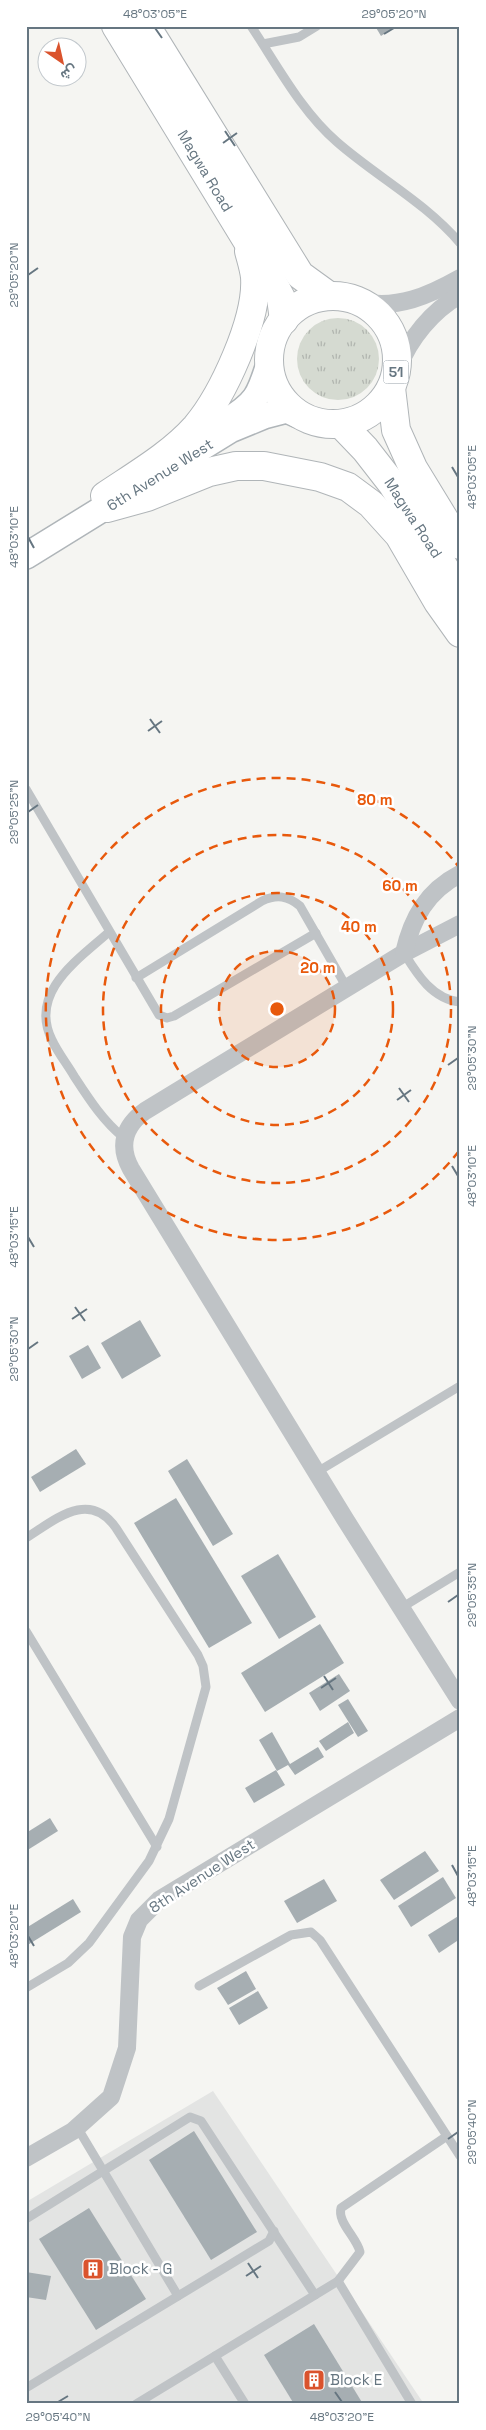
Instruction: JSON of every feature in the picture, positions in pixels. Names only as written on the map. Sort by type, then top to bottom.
[{"type":"main road","name":"Magwa Road","points":[[116,26],[281,298],[284,320]]},
{"type":"main road","name":"Magwa Road","points":[[146,26],[300,275],[329,296]]},
{"type":"main road","points":[[106,502],[176,445],[196,426],[217,394],[238,354],[250,314],[255,278],[247,240]]},
{"type":"main road","name":"51","points":[[329,296],[362,302],[388,325],[396,345],[394,378],[379,406],[362,418],[341,424],[324,424],[298,415],[280,397],[273,381],[269,364],[275,333],[284,320],[304,304],[329,296]]},
{"type":"main road","name":"6th Avenue West","points":[[26,556],[246,409],[258,396],[269,364]]},
{"type":"main road","name":"Magwa Road","points":[[394,378],[396,430],[413,468],[460,545]]},
{"type":"main road","name":"6th Avenue West","points":[[26,543],[106,502],[238,426],[287,410],[298,415]]},
{"type":"main road","name":"Magwa Road","points":[[341,424],[365,449],[393,485],[460,593]]},
{"type":"main road","points":[[106,502],[147,497],[209,472],[236,466],[264,466],[320,477],[348,487],[371,504],[399,535],[438,602],[460,633]]},
{"type":"street","points":[[362,302],[387,305],[417,299],[432,294],[460,278]]},
{"type":"street","points":[[394,378],[405,351],[432,316],[445,303],[460,295]]},
{"type":"street","points":[[404,953],[416,916],[427,899],[441,885],[460,874]]},
{"type":"street","points":[[460,924],[404,953],[146,1111],[132,1122],[124,1138],[125,1154],[131,1169],[460,1701]]},
{"type":"street","name":"8th Avenue West","points":[[26,2158],[77,2127],[111,2097],[128,2048],[132,1937],[145,1912],[159,1900],[460,1718]]},
{"type":"lane","points":[[251,26],[304,107],[336,142],[443,223],[460,243]]},
{"type":"lane","points":[[263,44],[299,37],[317,26]]},
{"type":"lane","points":[[26,789],[156,1012],[163,1017],[171,1018],[316,933]]},
{"type":"lane","points":[[136,978],[272,897],[292,899],[300,906],[347,988]]},
{"type":"lane","points":[[110,932],[58,979],[49,1000],[47,1024],[55,1046],[91,1102],[106,1122],[124,1138]]},
{"type":"lane","points":[[404,953],[424,982],[438,995],[460,1002]]},
{"type":"lane","points":[[317,1472],[460,1386]]},
{"type":"lane","points":[[26,1538],[70,1511],[87,1509],[104,1514],[116,1528],[193,1646],[203,1666],[206,1687],[205,1698],[169,1819],[157,1847],[90,1943],[68,1962],[26,1988]]},
{"type":"lane","points":[[401,1608],[460,1572]]},
{"type":"lane","points":[[26,1631],[157,1847]]},
{"type":"lane","points":[[199,1986],[291,1935],[311,1932],[320,1940],[460,2156]]},
{"type":"lane","points":[[26,2219],[190,2117],[202,2121],[315,2295]]},
{"type":"lane","points":[[77,2127],[102,2172],[178,2296]]},
{"type":"lane","points":[[136,2404],[338,2282],[360,2252],[358,2243],[342,2218],[341,2208],[447,2136]]},
{"type":"lane","points":[[26,2388],[269,2241],[274,2231]]},
{"type":"lane","points":[[338,2282],[412,2404]]},
{"type":"lane","points":[[215,2356],[245,2404]]},
{"type":"shaded area","points":[[213,2091],[424,2404],[26,2404],[26,2202]]},
{"type":"green space","points":[[338,318],[354,321],[367,330],[376,343],[379,359],[376,375],[367,388],[354,397],[338,400],[322,397],[309,388],[300,375],[297,359],[300,343],[309,330],[322,321]]},
{"type":"building","points":[[375,26],[396,26],[381,36]]},
{"type":"building","points":[[140,1320],[161,1356],[122,1379],[101,1343]]},
{"type":"building","points":[[88,1345],[101,1368],[82,1379],[69,1356]]},
{"type":"building","points":[[76,1449],[86,1464],[40,1492],[31,1477]]},
{"type":"building","points":[[187,1459],[233,1534],[213,1546],[168,1471]]},
{"type":"building","points":[[176,1498],[252,1623],[209,1648],[134,1523]]},
{"type":"building","points":[[278,1554],[316,1617],[279,1639],[241,1576]]},
{"type":"building","points":[[320,1624],[344,1663],[265,1712],[241,1673]]},
{"type":"building","points":[[339,1674],[350,1691],[320,1711],[309,1693]]},
{"type":"building","points":[[348,1699],[368,1731],[358,1737],[338,1705]]},
{"type":"building","points":[[348,1722],[354,1733],[326,1751],[319,1741]]},
{"type":"building","points":[[272,1732],[290,1764],[318,1747],[324,1757],[295,1775],[288,1765],[277,1771],[259,1740]]},
{"type":"building","points":[[276,1770],[285,1785],[254,1803],[245,1788]]},
{"type":"building","points":[[50,1818],[58,1831],[26,1851],[26,1833]]},
{"type":"building","points":[[425,1851],[439,1871],[394,1900],[380,1880]]},
{"type":"building","points":[[443,1877],[456,1898],[411,1927],[398,1906]]},
{"type":"building","points":[[324,1879],[337,1901],[297,1923],[284,1901]]},
{"type":"building","points":[[73,1899],[81,1912],[26,1946],[26,1928]]},
{"type":"building","points":[[460,1915],[460,1939],[439,1953],[428,1935]]},
{"type":"building","points":[[246,1971],[256,1989],[228,2005],[217,1988]]},
{"type":"building","points":[[258,1991],[268,2008],[239,2025],[229,2008]]},
{"type":"building","points":[[194,2131],[257,2232],[211,2260],[149,2160]]},
{"type":"building","name":"Block - G","points":[[89,2208],[146,2299],[96,2330],[39,2239]]},
{"type":"building","points":[[26,2272],[51,2276],[46,2300],[26,2297]]},
{"type":"building","name":"Block E","points":[[314,2324],[363,2404],[294,2404],[264,2355]]},
{"type":"place","name":"Block - G","points":[[93,2269]]},
{"type":"place","name":"Block E","points":[[314,2380]]}]
